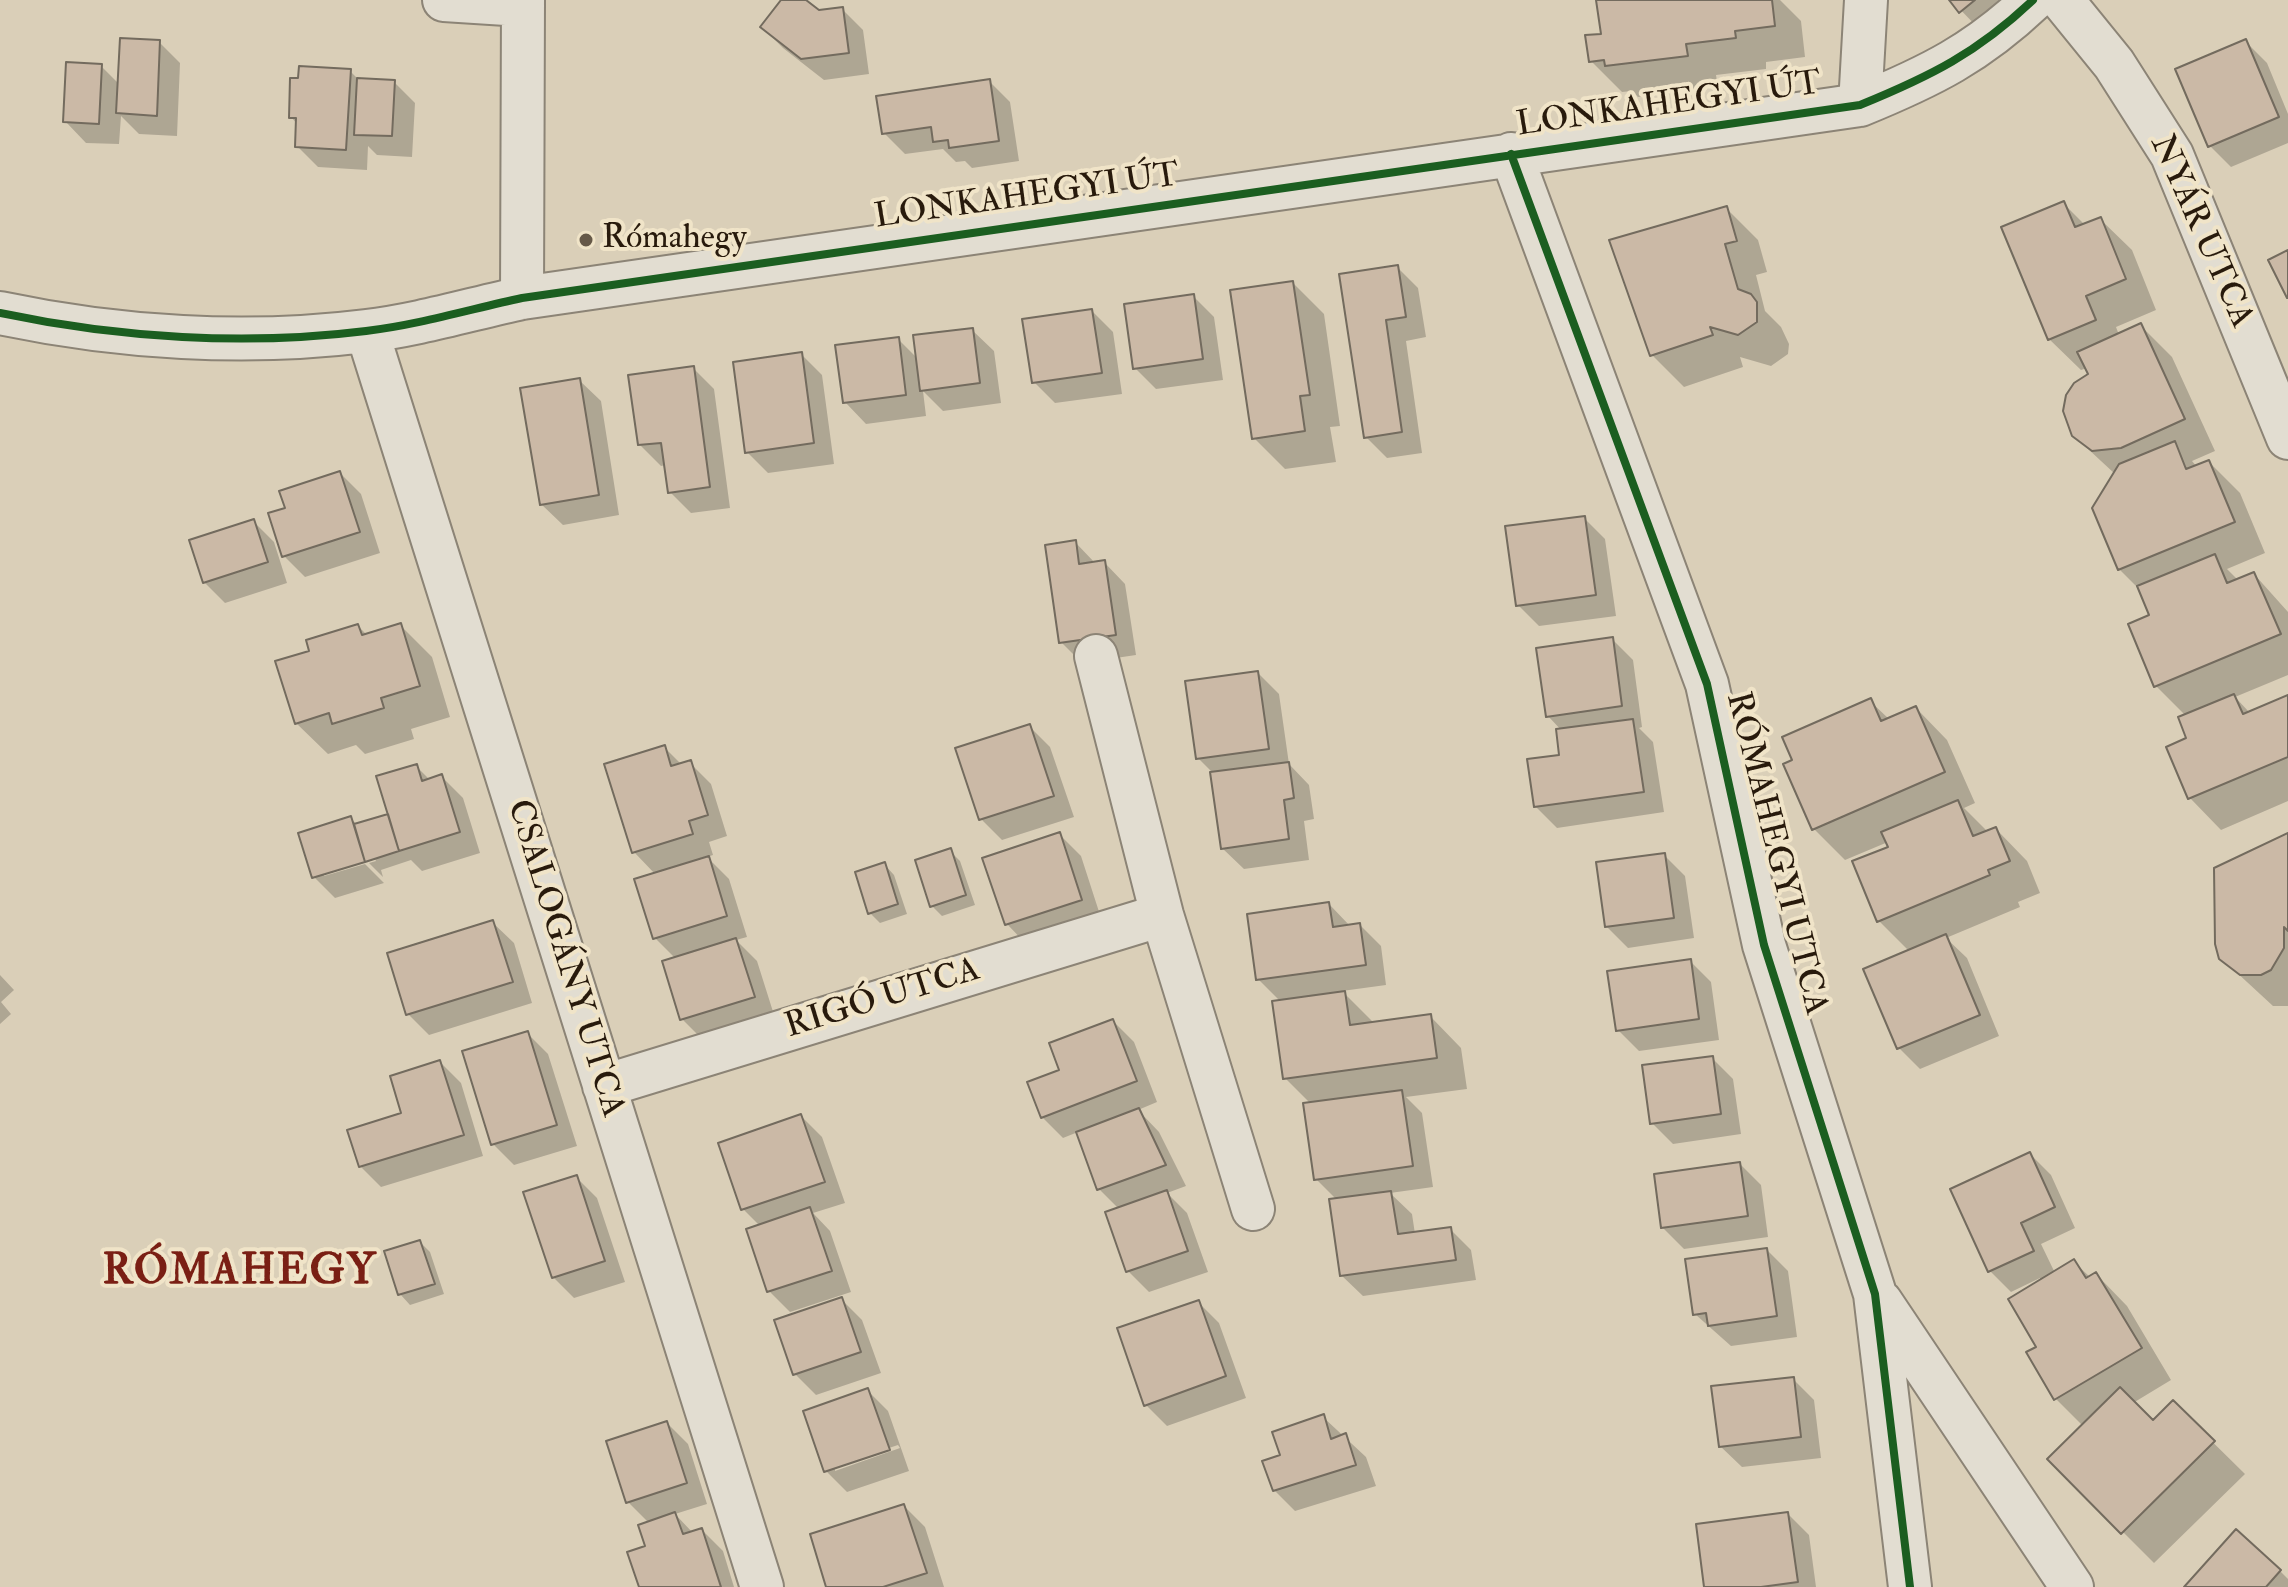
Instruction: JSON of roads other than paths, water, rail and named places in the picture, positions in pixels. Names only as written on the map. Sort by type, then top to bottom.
[{"type":"street","points":[[444,0],[523,2],[522,298]]},
{"type":"street","points":[[1860,105],[1866,0]]},
{"type":"street","name":"LONKAHEGYI ÚT","points":[[0,313],[70,328],[229,338],[367,331],[522,298],[1860,105],[1930,77],[1993,38],[2033,0]]},
{"type":"street","name":"NYÁR UTCA","points":[[2062,0],[2114,64],[2172,155],[2288,438]]},
{"type":"street","name":"RÓMAHEGYI UTCA","points":[[1511,154],[1707,684],[1764,945],[1875,1294],[1910,1587]]},
{"type":"street","name":"CSALOGÁNY UTCA","points":[[367,331],[762,1587]]},
{"type":"street","points":[[1096,656],[1162,915],[1253,1209]]},
{"type":"street","name":"RIGÓ UTCA","points":[[604,1086],[1162,915]]},
{"type":"street","points":[[1875,1294],[2072,1587]]},
{"type":"place","name":"Rómahegy","points":[[586,240]]},
{"type":"district","name":"RÓMAHEGY","points":[[240,1274]]}]
